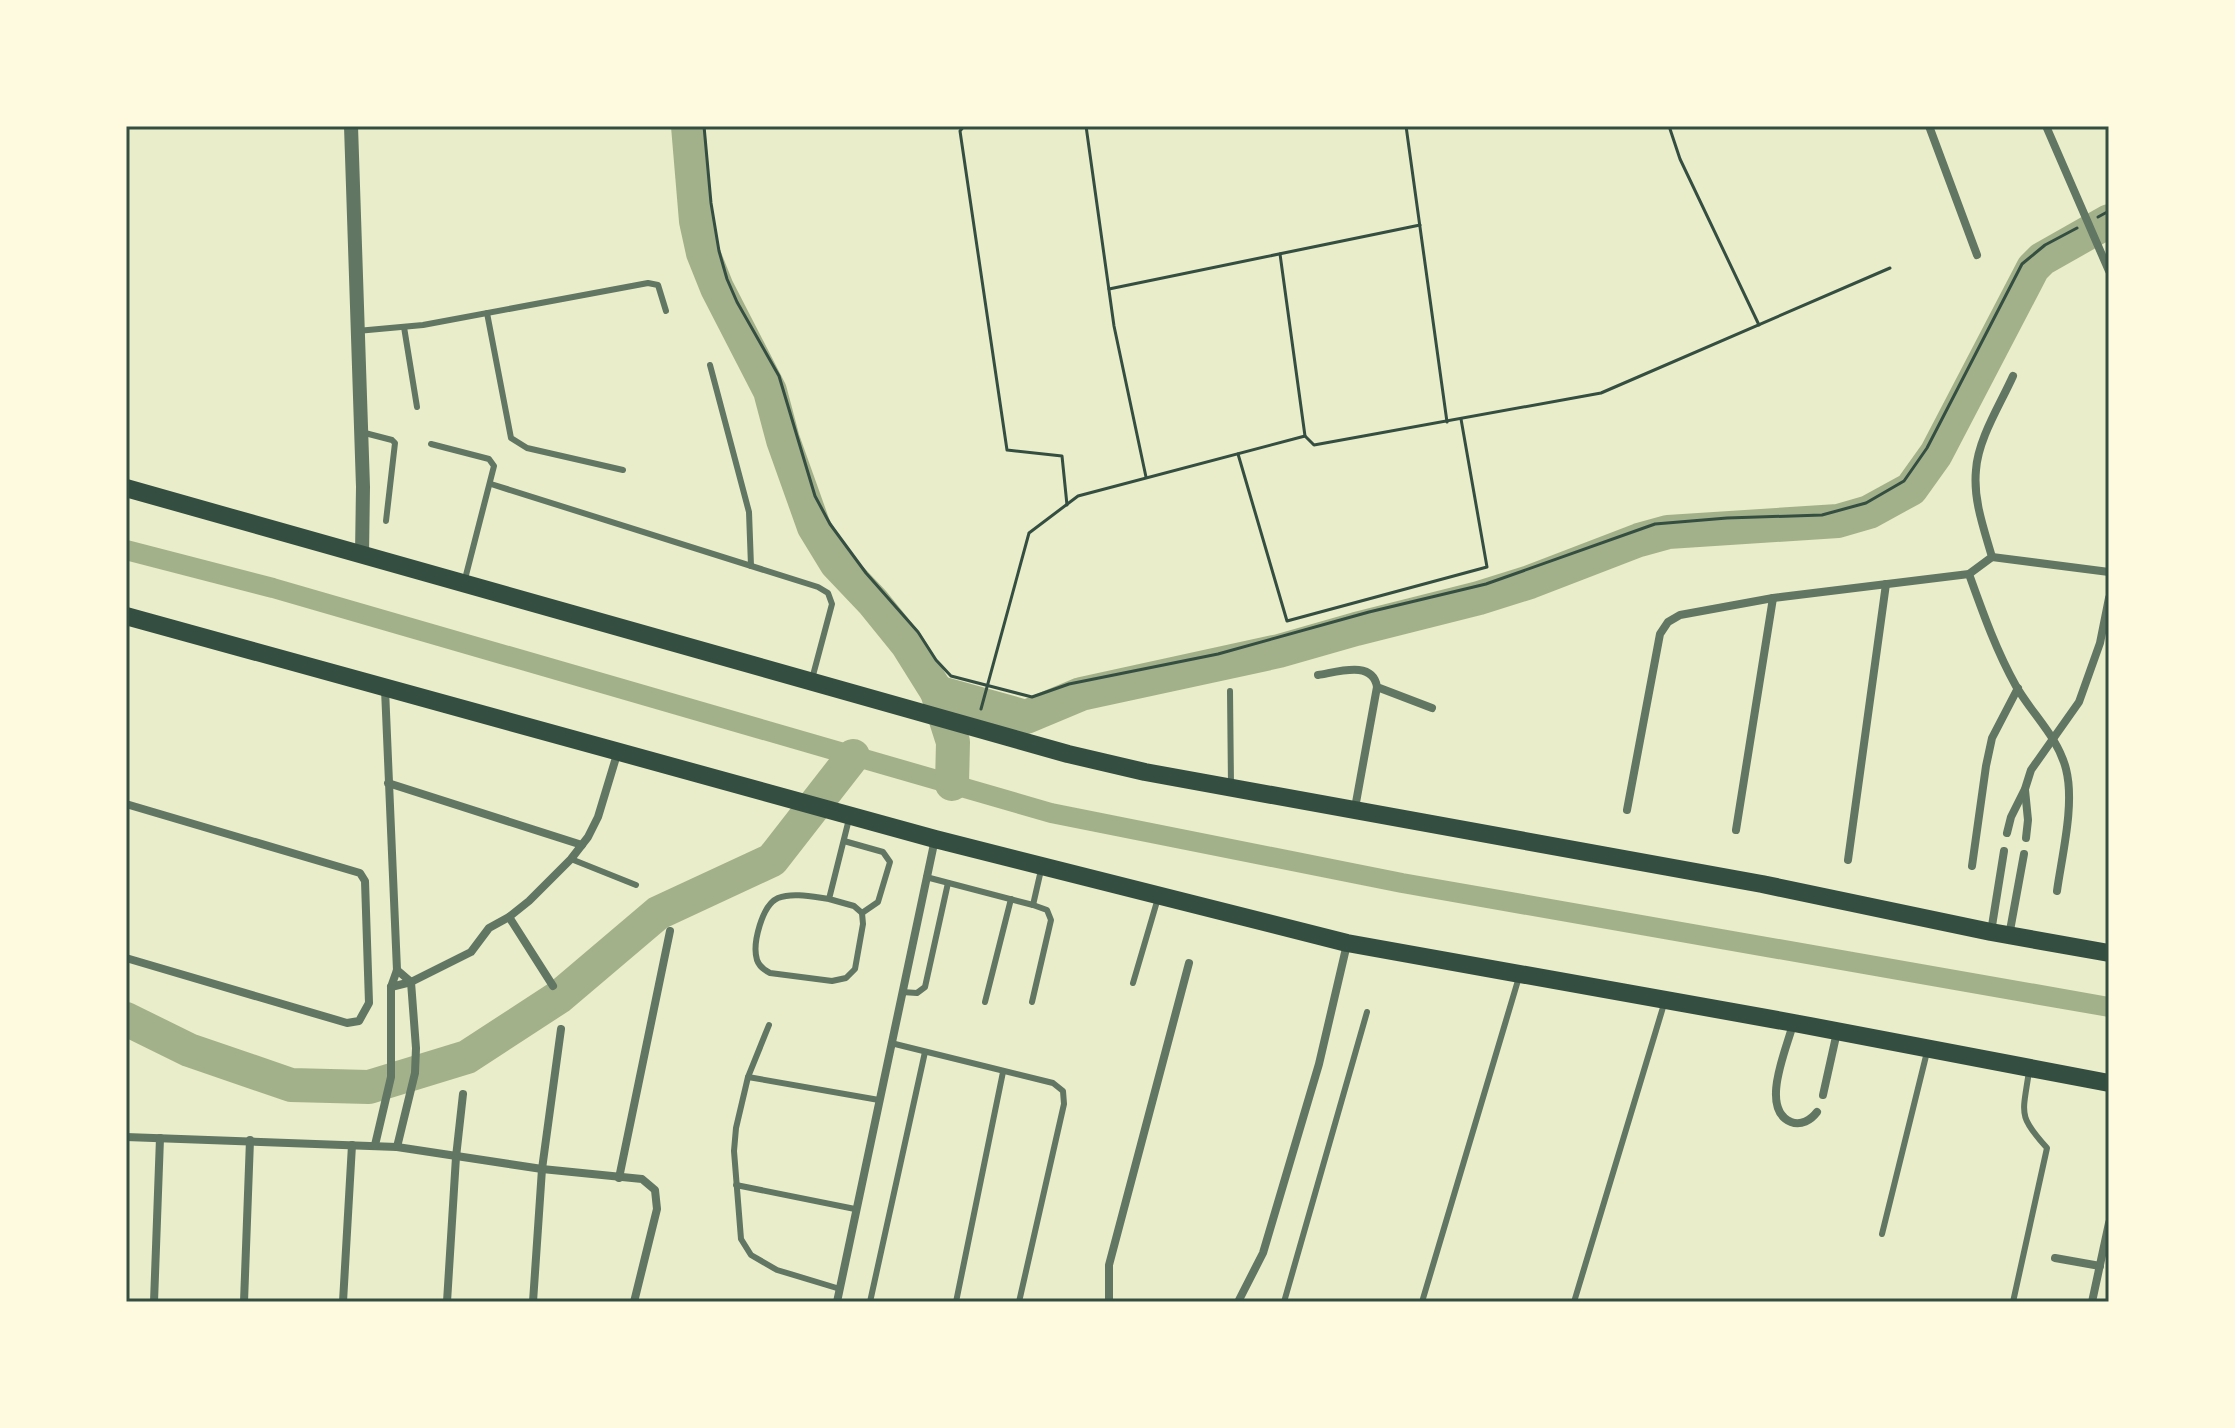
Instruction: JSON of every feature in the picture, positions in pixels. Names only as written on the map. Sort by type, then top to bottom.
[{"type":"main road","points":[[126,488],[879,701],[1145,772],[1762,884],[2000,934],[2109,953]]},
{"type":"main road","points":[[126,616],[935,839],[1347,943],[2109,1083]]},
{"type":"street","points":[[351,126],[362,554]]},
{"type":"street","points":[[1929,126],[1977,255]]},
{"type":"street","points":[[2046,126],[2108,270]]},
{"type":"street","points":[[1992,557],[1978,508],[1975,471],[1980,451],[2013,376]]},
{"type":"street","points":[[1627,810],[1660,634],[1668,622],[1680,615],[1773,598],[1969,574],[1992,557],[2109,572]]},
{"type":"street","points":[[1969,574],[1991,637],[2018,688],[2052,737],[2066,769],[2069,798],[2057,891]]},
{"type":"street","points":[[1848,860],[1886,584]]},
{"type":"street","points":[[1736,830],[1773,598]]},
{"type":"street","points":[[2007,833],[2031,770],[2079,702],[2100,643],[2109,598]]},
{"type":"street","points":[[1318,675],[1357,669],[1368,671],[1376,679],[1354,812]]},
{"type":"street","points":[[375,1145],[391,1077],[391,987],[397,970],[385,686]]},
{"type":"street","points":[[1377,687],[1432,708]]},
{"type":"street","points":[[1972,866],[1992,738],[2018,688]]},
{"type":"street","points":[[391,987],[411,982],[471,952],[489,928],[509,917],[571,859],[598,817],[618,750]]},
{"type":"street","points":[[388,783],[582,845]]},
{"type":"street","points":[[2025,789],[2026,838]]},
{"type":"street","points":[[126,804],[360,873],[365,881],[369,1003],[359,1021],[347,1023],[126,958]]},
{"type":"street","points":[[837,1302],[935,839]]},
{"type":"street","points":[[2000,934],[2004,851]]},
{"type":"street","points":[[2000,934],[2024,854]]},
{"type":"street","points":[[509,917],[553,986]]},
{"type":"street","points":[[619,1178],[670,931]]},
{"type":"street","points":[[1238,1302],[1263,1253],[1319,1064],[1347,943]]},
{"type":"street","points":[[1109,1302],[1109,1265],[1189,963]]},
{"type":"street","points":[[397,970],[411,982],[416,1048],[415,1073],[397,1147]]},
{"type":"street","points":[[1794,1023],[1774,1091],[1775,1106],[1785,1120],[1795,1124],[1811,1120],[1817,1112]]},
{"type":"street","points":[[533,1302],[542,1169],[561,1029]]},
{"type":"street","points":[[1823,1095],[1837,1031]]},
{"type":"street","points":[[447,1302],[463,1094]]},
{"type":"street","points":[[126,1137],[375,1145],[542,1169],[642,1179],[650,1184],[658,1197],[634,1302]]},
{"type":"street","points":[[154,1302],[160,1138]]},
{"type":"street","points":[[244,1302],[250,1140]]},
{"type":"street","points":[[343,1302],[352,1145]]},
{"type":"street","points":[[2092,1302],[2109,1223]]},
{"type":"street","points":[[2055,1258],[2100,1266]]},
{"type":"lane","points":[[357,331],[404,327],[648,283],[658,285],[666,311]]},
{"type":"lane","points":[[487,313],[511,438],[527,448],[623,470]]},
{"type":"lane","points":[[404,327],[417,407]]},
{"type":"lane","points":[[710,365],[749,512],[751,566]]},
{"type":"lane","points":[[361,432],[395,443],[386,521]]},
{"type":"lane","points":[[431,444],[489,459],[494,466],[464,583]]},
{"type":"lane","points":[[491,484],[818,587],[828,593],[832,604],[811,681]]},
{"type":"lane","points":[[1230,691],[1231,789]]},
{"type":"lane","points":[[829,899],[849,815]]},
{"type":"lane","points":[[844,841],[883,852],[890,862],[878,902],[862,913]]},
{"type":"lane","points":[[571,859],[636,885]]},
{"type":"lane","points":[[1033,905],[1042,866]]},
{"type":"lane","points":[[926,877],[1047,910],[1051,920],[1032,1002]]},
{"type":"lane","points":[[902,992],[917,993],[925,987],[948,883]]},
{"type":"lane","points":[[1133,983],[1159,895]]},
{"type":"lane","points":[[787,896],[829,899],[854,906],[862,913],[855,969],[846,978],[832,981],[770,973],[763,969],[757,962],[755,950],[763,913],[769,905],[787,896]]},
{"type":"lane","points":[[985,1002],[1011,899]]},
{"type":"lane","points":[[1422,1302],[1520,974]]},
{"type":"lane","points":[[1574,1302],[1665,1001]]},
{"type":"lane","points":[[1284,1302],[1367,1012]]},
{"type":"lane","points":[[769,1025],[748,1077],[736,1128],[736,1185],[741,1239],[751,1255],[777,1270],[840,1289]]},
{"type":"lane","points":[[891,1043],[1053,1083],[1063,1091],[1064,1104],[1019,1302]]},
{"type":"lane","points":[[1882,1234],[1928,1049]]},
{"type":"lane","points":[[870,1302],[925,1052]]},
{"type":"lane","points":[[2013,1302],[2047,1148],[2026,1125],[2024,1110],[2029,1068]]},
{"type":"lane","points":[[956,1302],[1003,1072]]},
{"type":"lane","points":[[748,1077],[879,1100]]},
{"type":"lane","points":[[736,1185],[855,1209]]},
{"type":"path","points":[[704,126],[711,203],[727,279],[779,376],[815,496],[830,524],[859,565],[918,632],[936,660],[951,676],[1032,697],[1069,684],[1218,654],[1369,612],[1486,584],[1655,524],[1712,518],[1822,515],[1866,503],[1904,481],[1927,448],[2022,264],[2045,245],[2083,225]]},
{"type":"path","points":[[964,126],[960,131],[1007,450],[1062,456],[1067,505]]},
{"type":"path","points":[[1086,126],[1109,289],[1146,478]]},
{"type":"path","points":[[1406,126],[1447,422]]},
{"type":"path","points":[[1669,126],[1680,159],[1759,325]]},
{"type":"path","points":[[2096,218],[2109,211]]},
{"type":"path","points":[[1109,289],[1420,225]]},
{"type":"path","points":[[1280,254],[1305,436],[1314,445],[1601,393],[1890,268]]},
{"type":"path","points":[[1238,454],[1287,621],[1487,567],[1461,419]]},
{"type":"path","points":[[976,728],[1029,533],[1078,496],[1305,436]]},
{"type":"waterway","points":[[688,126],[696,221],[703,253],[717,288],[770,391],[783,440],[814,527],[836,563],[907,644],[937,692],[953,742],[952,784]]},
{"type":"waterway","points":[[937,692],[1026,717],[1081,694],[1279,651],[1479,598],[1668,532],[1838,521],[1869,512],[1911,489],[1936,454],[2033,268],[2042,259],[2109,221]]},
{"type":"waterway","points":[[126,550],[273,588],[1051,813],[1402,883],[2109,1007]]},
{"type":"waterway","points":[[126,1019],[189,1050],[291,1085],[369,1087],[467,1057],[559,997],[658,913],[772,860],[853,756]]}]
